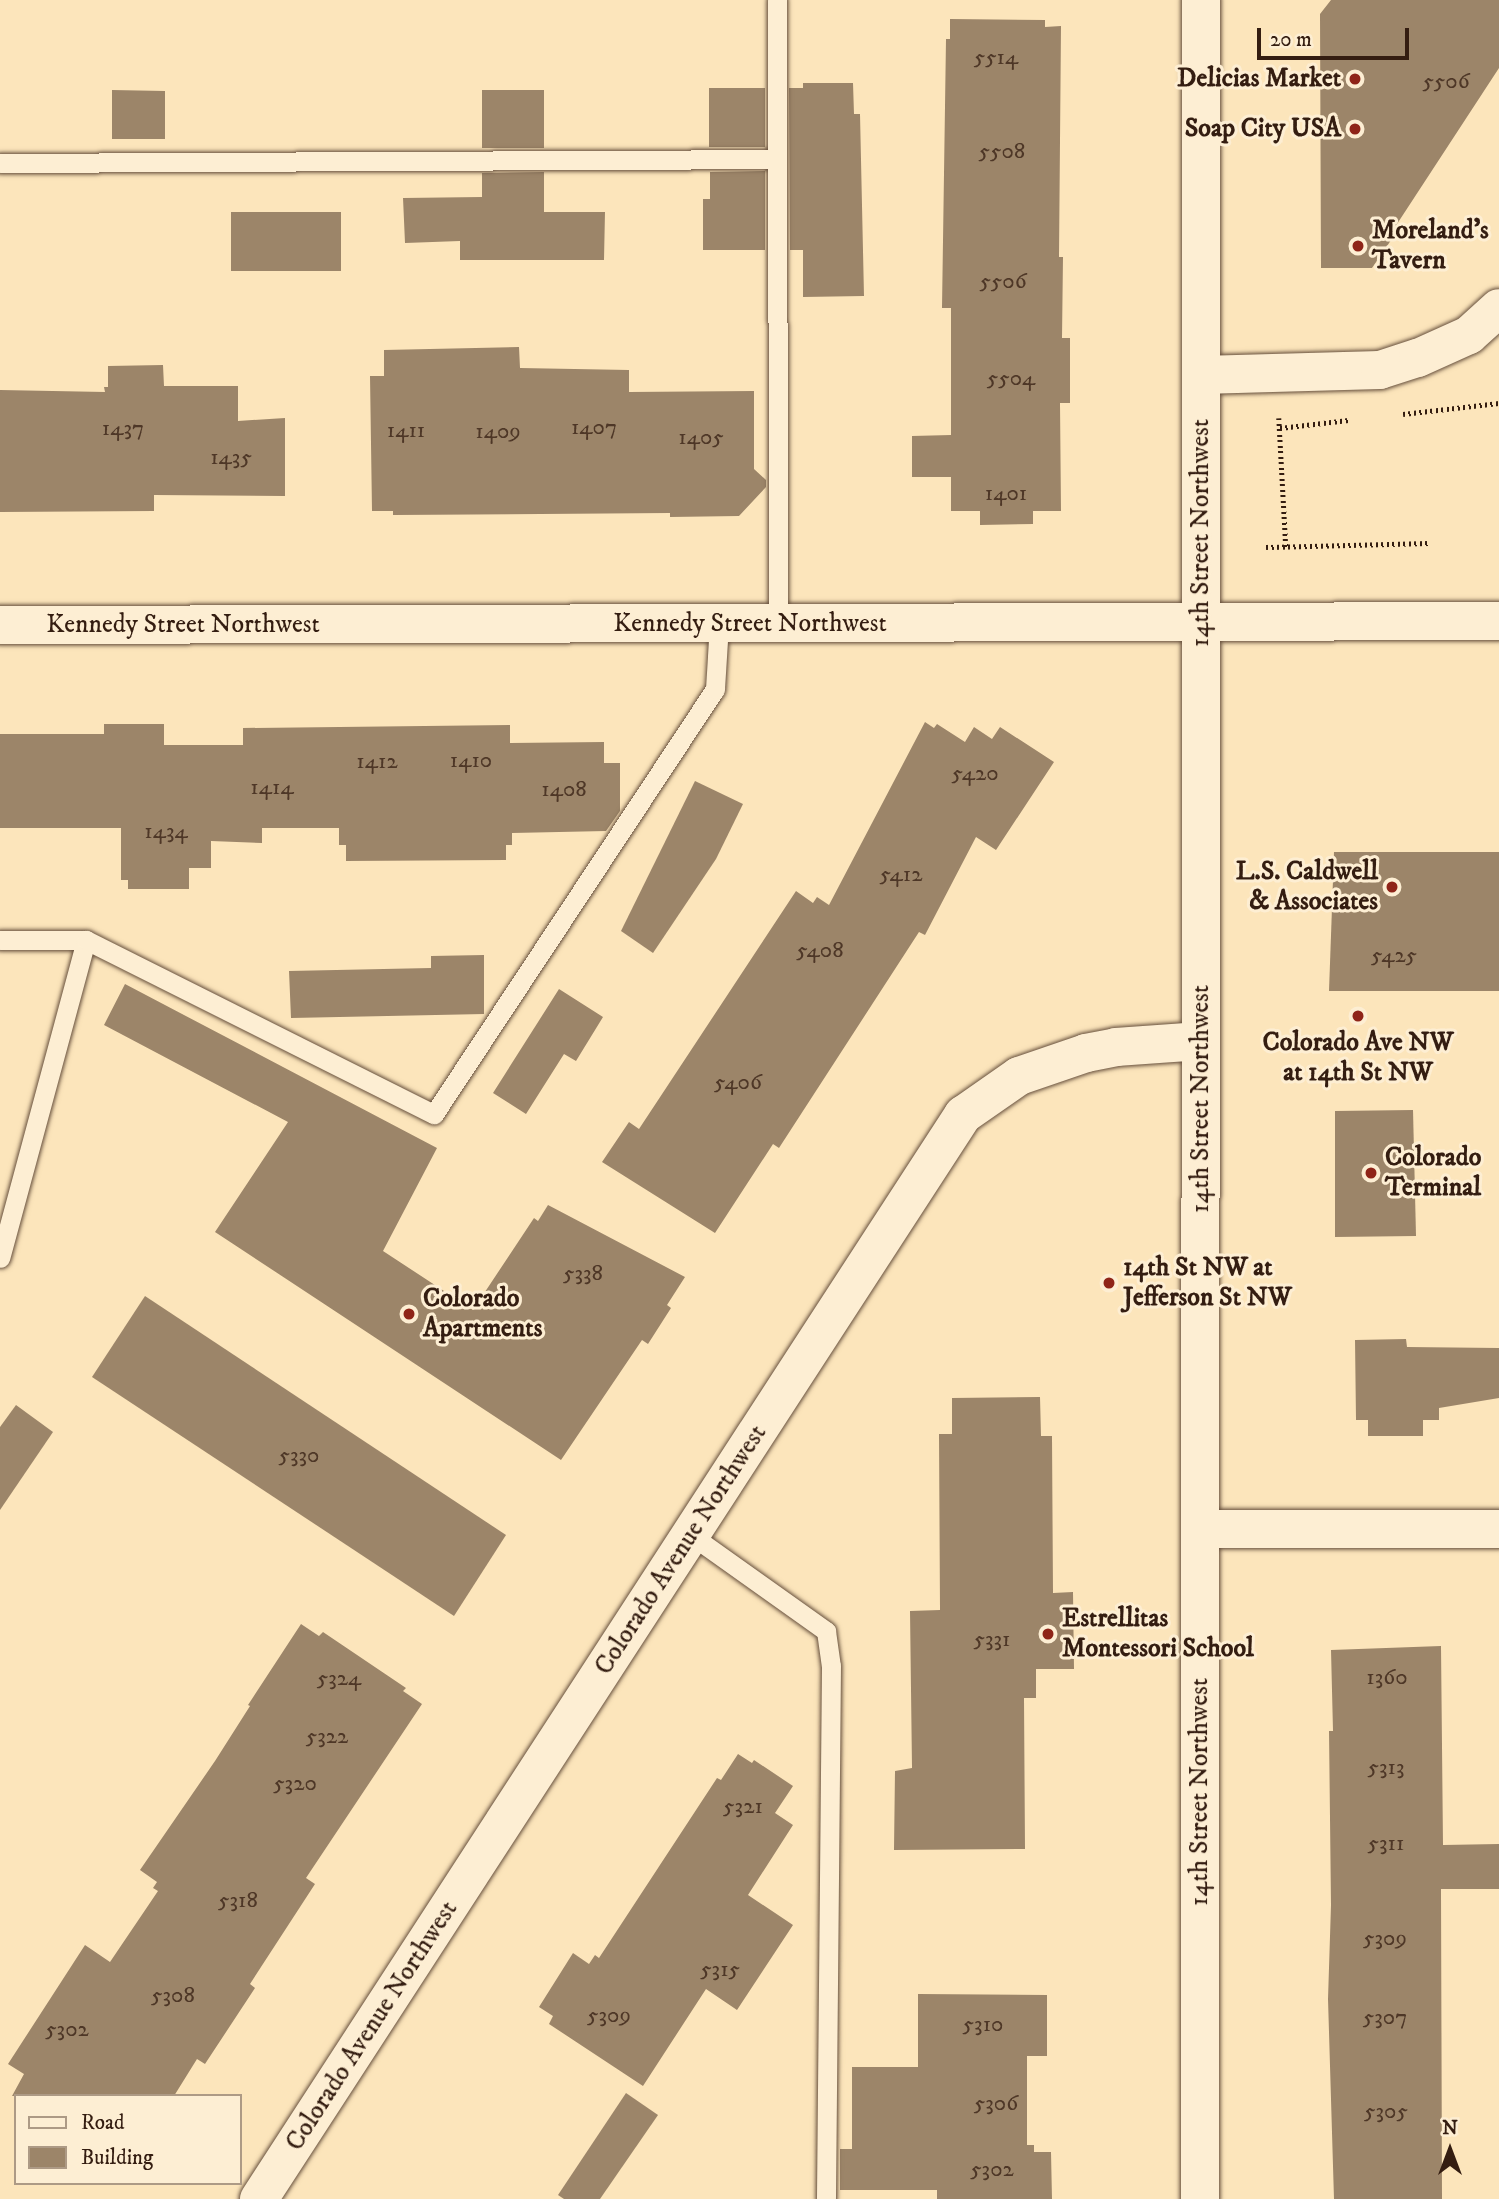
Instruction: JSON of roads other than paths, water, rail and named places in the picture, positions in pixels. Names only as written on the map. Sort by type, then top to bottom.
[{"type":"street","name":"14th Street Northwest","points":[[1200,2199],[1201,0]]},
{"type":"street","points":[[1201,376],[1380,370],[1418,358],[1469,335],[1499,308]]},
{"type":"street","name":"Kennedy Street Northwest","points":[[0,625],[1201,624],[1387,619],[1499,621]]},
{"type":"street","name":"Colorado Avenue Northwest","points":[[259,2199],[963,1115],[1019,1076],[1086,1053],[1116,1047],[1201,1041]]},
{"type":"street","points":[[1200,1529],[1499,1529]]},
{"type":"lane","points":[[777,0],[778,624]]},
{"type":"lane","points":[[0,163],[777,159]]},
{"type":"lane","points":[[0,940],[86,940],[434,1114],[715,689],[719,624]]},
{"type":"lane","points":[[0,1258],[86,940]]},
{"type":"lane","points":[[691,1535],[826,1631],[831,1666],[826,2199]]},
{"type":"place","name":"Delicias Market","points":[[1355,79]]},
{"type":"place","name":"Soap City USA","points":[[1355,129]]},
{"type":"place","name":"Moreland's Tavern","points":[[1358,246]]},
{"type":"place","name":"L.S. Caldwell & Associates","points":[[1392,887]]},
{"type":"place","name":"Colorado Ave NW at 14th St NW","points":[[1358,1016]]},
{"type":"place","name":"Colorado Terminal","points":[[1371,1173]]},
{"type":"place","name":"14th St NW at Jefferson St NW","points":[[1109,1283]]},
{"type":"place","name":"Colorado Apartments","points":[[409,1314]]},
{"type":"place","name":"Estrellitas Montessori School","points":[[1048,1634]]}]
